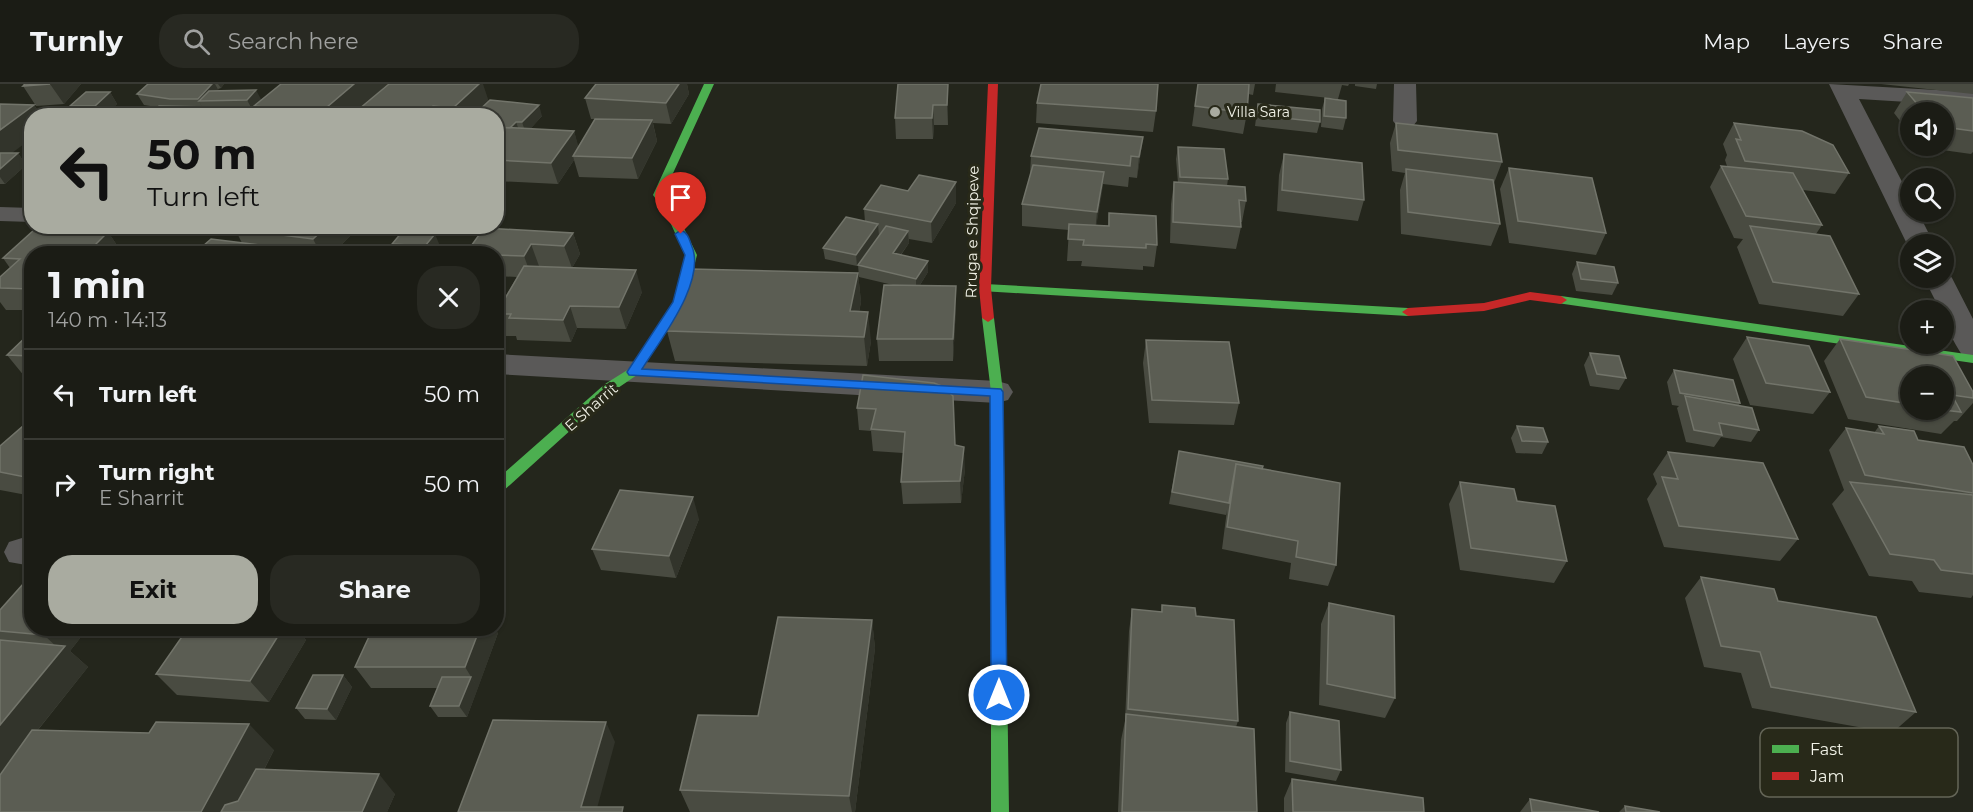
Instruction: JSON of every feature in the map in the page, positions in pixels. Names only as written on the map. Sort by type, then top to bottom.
[{"type":"street","name":"E Sharrit","points":[[504,482],[610,387],[633,372],[679,302],[691,255],[671,212],[658,195],[709,84]]},
{"type":"street","name":"Rruga e Shqipeve","points":[[993,84],[986,288],[997,392],[1000,812]]},
{"type":"street","points":[[1405,84],[1405,121]]},
{"type":"street","points":[[1842,87],[1973,99]]},
{"type":"street","points":[[1842,87],[1916,234]]},
{"type":"street","points":[[986,288],[1411,312],[1484,307],[1530,296],[1973,359]]},
{"type":"street","points":[[1943,288],[1973,348]]},
{"type":"street","points":[[504,364],[997,392]]},
{"type":"lane","points":[[0,214],[24,215]]},
{"type":"building","points":[[25,84],[50,84],[23,86]]},
{"type":"building","points":[[148,84],[212,84],[198,99],[170,99],[137,94]]},
{"type":"building","points":[[281,84],[354,84],[326,108],[254,106]]},
{"type":"building","points":[[389,84],[479,84],[453,108],[433,106],[431,108],[360,108]]},
{"type":"building","points":[[596,84],[679,84],[666,103],[585,98]]},
{"type":"building","points":[[898,84],[948,84],[947,105],[933,105],[932,118],[895,118]]},
{"type":"building","points":[[1041,84],[1158,84],[1156,111],[1037,103]]},
{"type":"building","points":[[1198,84],[1249,84],[1247,113],[1195,106]]},
{"type":"building","points":[[256,90],[247,100],[199,101],[209,91]]},
{"type":"building","points":[[86,92],[110,92],[95,106],[70,106]]},
{"type":"building","points":[[1907,92],[1973,98],[1973,131],[1954,128],[1954,102],[1916,102]]},
{"type":"building","points":[[1325,98],[1346,101],[1346,118],[1324,116]]},
{"type":"building","points":[[490,100],[539,105],[522,122],[516,122],[510,128],[504,128],[504,108],[482,108]]},
{"type":"building","points":[[0,104],[34,105],[24,108],[24,112],[0,130]]},
{"type":"building","points":[[1258,104],[1320,110],[1320,122],[1257,115]]},
{"type":"building","points":[[159,106],[209,107],[208,108],[157,108]]},
{"type":"building","points":[[595,119],[652,120],[632,158],[573,156]]},
{"type":"building","points":[[1396,123],[1497,134],[1502,162],[1398,150]]},
{"type":"building","points":[[1734,123],[1802,131],[1833,145],[1849,173],[1745,161],[1736,139],[1741,140]]},
{"type":"building","points":[[504,127],[574,131],[551,163],[504,160]]},
{"type":"building","points":[[1039,128],[1143,137],[1139,157],[1131,156],[1130,166],[1031,156]]},
{"type":"building","points":[[1178,147],[1224,149],[1228,179],[1180,177]]},
{"type":"building","points":[[0,153],[18,153],[0,169]]},
{"type":"building","points":[[1284,154],[1362,163],[1364,200],[1282,190]]},
{"type":"building","points":[[1033,165],[1104,172],[1097,212],[1022,204]]},
{"type":"building","points":[[1721,166],[1793,173],[1822,225],[1746,216]]},
{"type":"building","points":[[1509,168],[1592,178],[1606,233],[1518,221]]},
{"type":"building","points":[[1406,169],[1493,180],[1500,224],[1408,212]]},
{"type":"building","points":[[919,175],[956,182],[931,222],[864,209],[881,185],[908,191]]},
{"type":"building","points":[[1174,182],[1245,187],[1246,201],[1239,200],[1241,227],[1173,222]]},
{"type":"building","points":[[1109,213],[1156,216],[1157,245],[1146,244],[1146,248],[1083,245],[1084,240],[1068,239],[1069,224],[1109,226]]},
{"type":"building","points":[[846,217],[878,224],[856,255],[823,248]]},
{"type":"building","points":[[886,226],[908,231],[893,253],[928,261],[916,279],[858,265]]},
{"type":"building","points":[[1750,226],[1830,236],[1859,294],[1773,282]]},
{"type":"building","points":[[504,229],[573,233],[564,246],[531,244],[524,256],[504,255],[504,246],[471,246],[480,234],[504,234]]},
{"type":"building","points":[[30,234],[106,234],[94,246],[24,246],[24,289],[0,288],[0,277],[20,259],[3,258]]},
{"type":"building","points":[[274,234],[318,234],[313,239]]},
{"type":"building","points":[[400,234],[435,234],[425,246],[392,244]]},
{"type":"building","points":[[211,239],[268,246],[203,246]]},
{"type":"building","points":[[1577,262],[1614,267],[1618,283],[1581,279]]},
{"type":"building","points":[[524,266],[636,270],[619,307],[570,306],[563,320],[509,318],[511,314],[504,314],[504,300]]},
{"type":"building","points":[[691,269],[858,273],[850,311],[868,312],[864,337],[667,331]]},
{"type":"building","points":[[884,285],[956,286],[953,339],[877,339]]},
{"type":"building","points":[[1747,337],[1809,346],[1830,392],[1766,383]]},
{"type":"building","points":[[24,339],[24,356],[7,355]]},
{"type":"building","points":[[1840,339],[1900,348],[1900,354],[1953,356],[1973,392],[1973,398],[1954,395],[1954,366],[1900,366],[1900,402],[1866,397]]},
{"type":"building","points":[[1146,340],[1229,342],[1239,403],[1152,400]]},
{"type":"building","points":[[1590,353],[1619,356],[1626,378],[1597,374]]},
{"type":"building","points":[[1674,370],[1733,380],[1740,403],[1680,393]]},
{"type":"building","points":[[863,375],[934,383],[944,387],[953,396],[955,445],[964,447],[960,481],[901,482],[905,432],[871,429],[876,409],[857,408]]},
{"type":"building","points":[[1685,396],[1752,408],[1759,430],[1719,423],[1722,435],[1694,430]]},
{"type":"building","points":[[1954,399],[1961,412],[1954,411]]},
{"type":"building","points":[[24,425],[24,477],[0,472],[0,446]]},
{"type":"building","points":[[1517,426],[1543,428],[1548,442],[1522,441]]},
{"type":"building","points":[[1879,426],[1914,431],[1918,440],[1964,447],[1973,465],[1973,493],[1865,475],[1846,428],[1884,434]]},
{"type":"building","points":[[1179,451],[1263,466],[1262,469],[1236,464],[1229,503],[1172,492]]},
{"type":"building","points":[[1668,452],[1763,463],[1798,539],[1679,526],[1662,477],[1678,479]]},
{"type":"building","points":[[1236,464],[1340,483],[1336,565],[1296,557],[1298,541],[1227,527]]},
{"type":"building","points":[[1460,482],[1514,489],[1517,501],[1555,506],[1567,561],[1471,548]]},
{"type":"building","points":[[1850,482],[1973,495],[1973,574],[1941,570],[1934,560],[1890,554]]},
{"type":"building","points":[[620,490],[693,497],[669,556],[592,549]]},
{"type":"building","points":[[1701,577],[1774,589],[1778,601],[1876,617],[1916,712],[1771,687],[1760,652],[1721,646]]},
{"type":"building","points":[[24,583],[24,633],[0,631],[0,610]]},
{"type":"building","points":[[1329,603],[1394,616],[1395,698],[1327,684]]},
{"type":"building","points":[[1162,605],[1195,608],[1196,616],[1234,620],[1238,721],[1128,709],[1132,609],[1162,612]]},
{"type":"building","points":[[778,617],[872,620],[849,796],[680,790],[698,715],[758,716]]},
{"type":"building","points":[[182,636],[278,636],[250,681],[156,674]]},
{"type":"building","points":[[369,636],[477,636],[465,667],[355,667]]},
{"type":"building","points":[[0,640],[65,646],[0,725]]},
{"type":"building","points":[[313,675],[343,675],[327,709],[296,708]]},
{"type":"building","points":[[442,677],[471,677],[459,706],[430,706]]},
{"type":"building","points":[[1290,712],[1339,721],[1341,770],[1290,761]]},
{"type":"building","points":[[1126,714],[1254,729],[1257,812],[1122,812]]},
{"type":"building","points":[[493,720],[606,722],[581,807],[623,807],[622,812],[458,812]]},
{"type":"building","points":[[156,722],[249,724],[201,812],[0,812],[0,775],[32,730],[149,733]]},
{"type":"building","points":[[256,769],[379,774],[362,812],[221,812],[225,805],[238,801]]},
{"type":"building","points":[[1292,779],[1423,798],[1424,812],[1293,812]]},
{"type":"building","points":[[1530,799],[1599,812],[1532,812]]},
{"type":"building","points":[[1625,806],[1660,812],[1626,812]]},
{"type":"traffic: fast","points":[[504,482],[610,387],[633,372],[679,302],[691,255],[671,212],[658,195],[709,84]]},
{"type":"traffic: fast","points":[[985,288],[1408,312]]},
{"type":"traffic: fast","points":[[1561,300],[1973,359]]},
{"type":"traffic: fast","points":[[988,318],[997,392],[1000,812]]},
{"type":"traffic: jam","points":[[988,318],[985,288],[993,84]]},
{"type":"traffic: jam","points":[[1408,312],[1484,307],[1530,296],[1561,300]]},
{"type":"place","name":"Villa Sara","points":[[1215,112]]},
{"type":"route","points":[[681,234],[691,255],[679,302],[633,372],[997,392],[999,695]]}]
